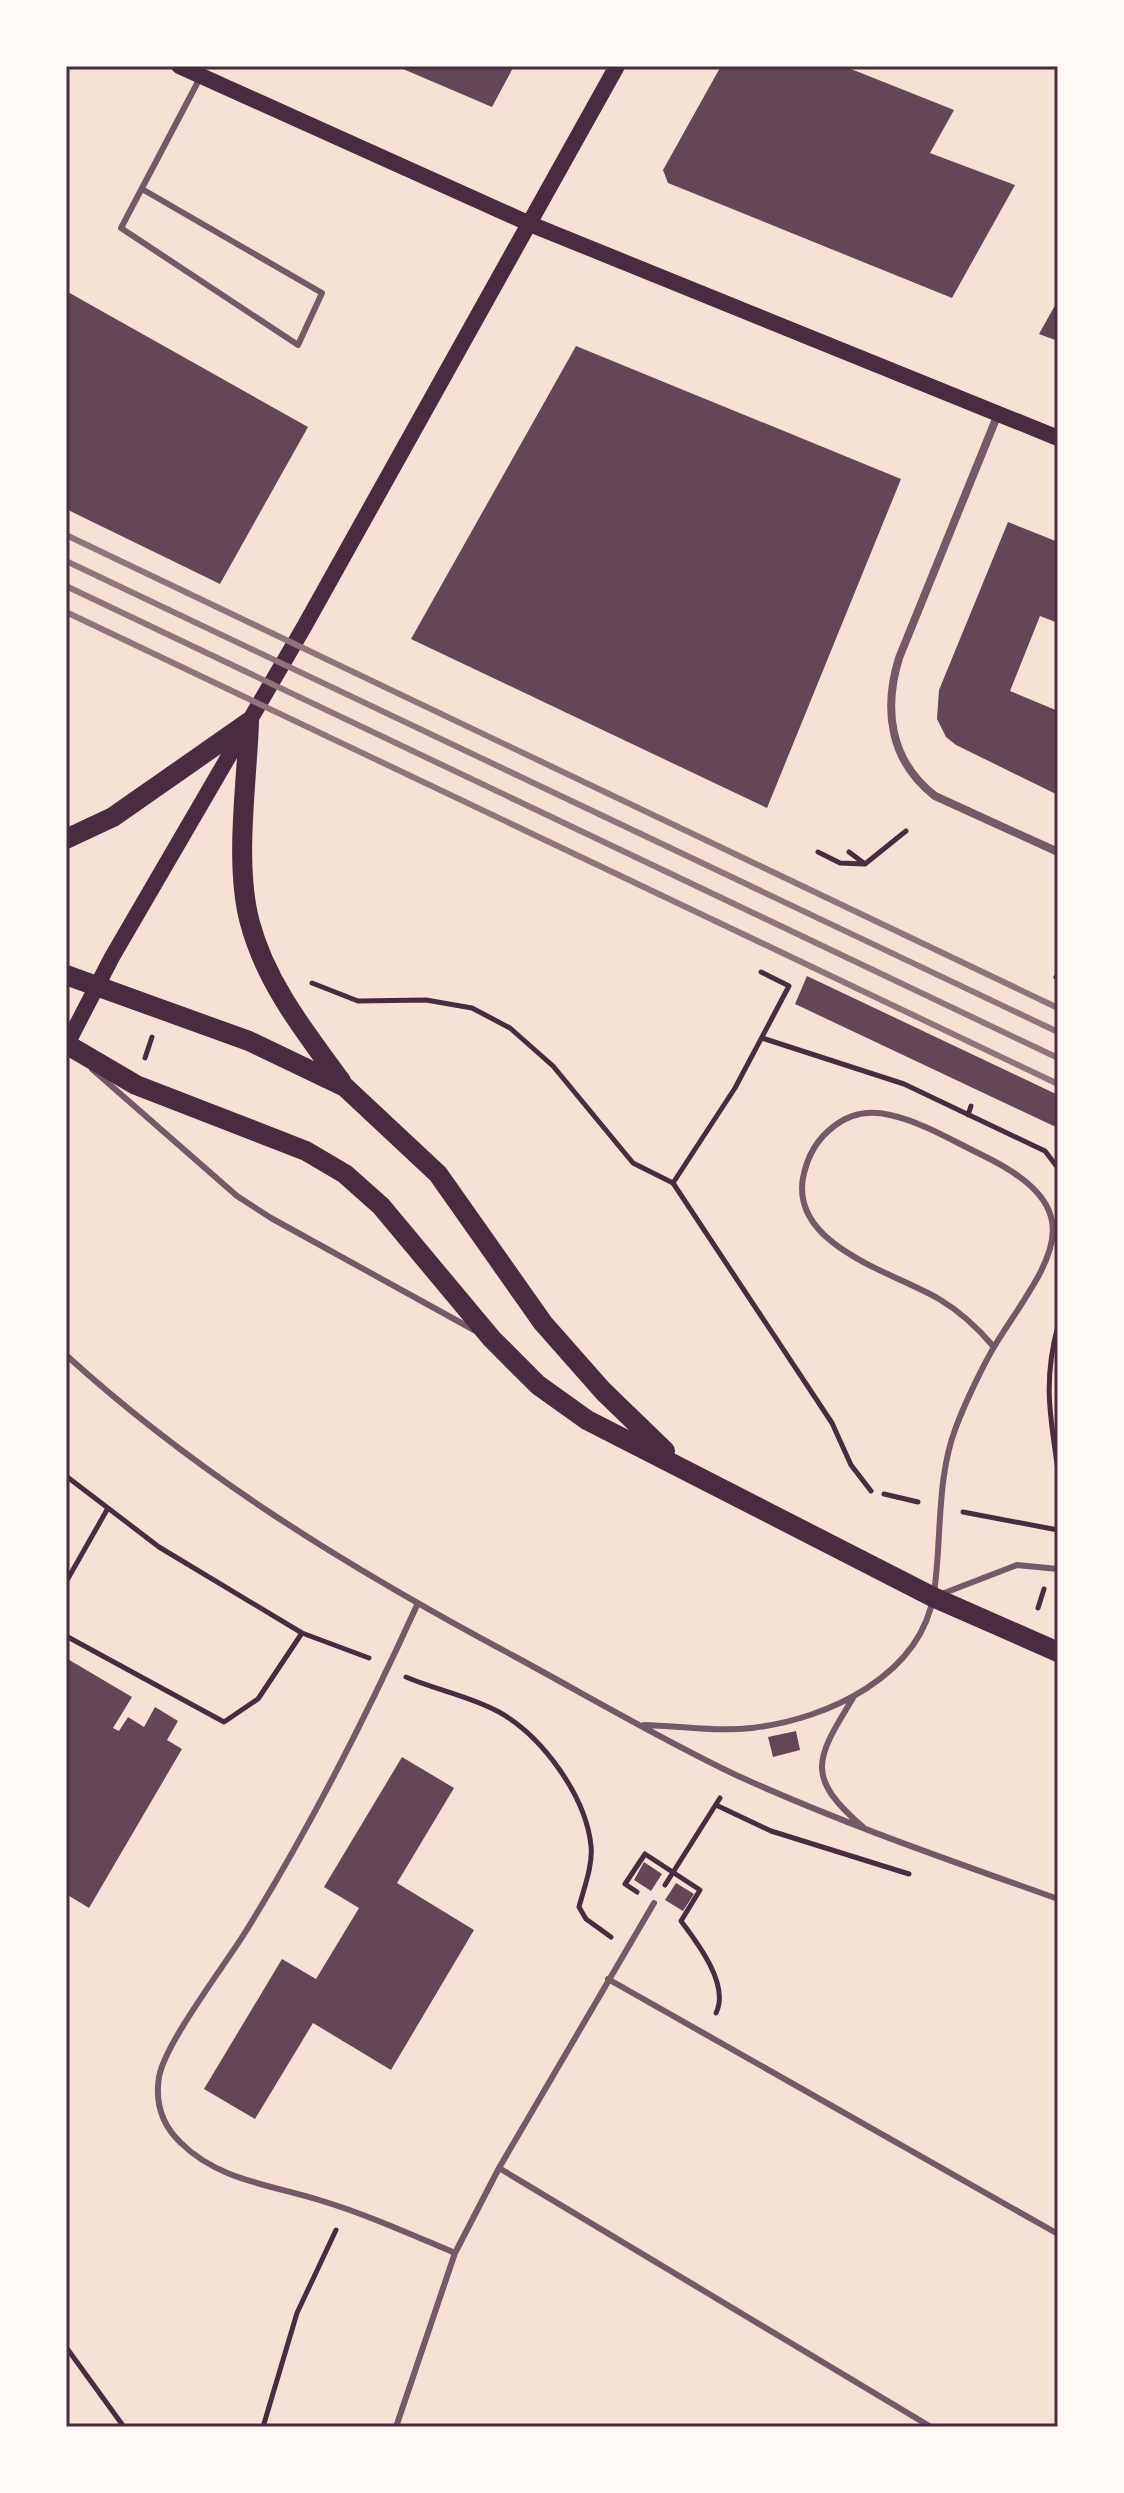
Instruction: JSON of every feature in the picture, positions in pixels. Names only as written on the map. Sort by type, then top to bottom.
[{"type":"main road","points":[[179,66],[530,224],[1058,438]]},
{"type":"main road","points":[[617,66],[304,627],[66,1044],[136,1085],[306,1151],[336,1167],[381,1206],[492,1339],[538,1385],[587,1420],[677,1463],[933,1597],[1058,1652]]},
{"type":"main road","points":[[66,839],[113,817],[249,722]]},
{"type":"main road","points":[[249,722],[244,875],[250,923],[266,966],[292,1014],[345,1087]]},
{"type":"main road","points":[[66,975],[286,1056],[345,1087],[386,1121],[438,1174],[543,1323],[603,1391],[677,1463]]},
{"type":"street","points":[[998,414],[899,658],[890,713],[898,751],[918,783],[955,807],[1058,852]]},
{"type":"lane","points":[[142,189],[322,293],[298,345],[121,228],[201,76]]},
{"type":"lane","points":[[66,1044],[122,1098],[237,1196],[351,1263],[492,1339]]},
{"type":"lane","points":[[869,1832],[835,1803],[822,1777],[821,1761],[826,1743],[853,1698],[906,1657],[920,1637],[933,1597],[944,1464],[957,1425],[994,1347],[1044,1268],[1050,1252],[1052,1222],[1040,1194],[1017,1172],[908,1120],[868,1113],[842,1120],[817,1141],[805,1169],[803,1199],[815,1226],[844,1250],[969,1318],[994,1347]]},
{"type":"lane","points":[[66,1355],[123,1408],[226,1484],[328,1553],[418,1603],[735,1774],[869,1832],[1058,1899]]},
{"type":"lane","points":[[933,1597],[1017,1565],[1058,1569]]},
{"type":"lane","points":[[418,1603],[361,1728],[247,1929],[165,2058],[159,2076],[161,2114],[170,2131],[197,2156],[223,2172],[345,2209],[455,2253]]},
{"type":"lane","points":[[644,1725],[749,1728],[853,1698]]},
{"type":"lane","points":[[396,2427],[455,2253],[499,2168],[654,1903]]},
{"type":"lane","points":[[608,1979],[1058,2234]]},
{"type":"lane","points":[[499,2168],[931,2427]]},
{"type":"path","points":[[818,852],[840,863],[865,864],[906,831]]},
{"type":"path","points":[[849,852],[865,864]]},
{"type":"path","points":[[673,1183],[735,1088],[789,986],[761,972]]},
{"type":"path","points":[[310,982],[358,1001],[426,1000],[472,1008],[510,1028],[553,1066],[633,1163],[673,1183],[832,1423],[851,1465],[871,1491]]},
{"type":"path","points":[[141,1071],[156,1024]]},
{"type":"path","points":[[968,1115],[971,1106]]},
{"type":"path","points":[[1058,1326],[1048,1362],[1049,1414],[1058,1470]]},
{"type":"path","points":[[66,1476],[159,1547],[302,1633],[498,1711],[518,1725],[564,1774],[575,1792],[591,1847],[579,1907],[586,1919],[627,1948]]},
{"type":"path","points":[[66,1582],[108,1508]]},
{"type":"path","points":[[1010,1523],[1057,1530],[1058,1522]]},
{"type":"path","points":[[1038,1608],[1046,1581]]},
{"type":"path","points":[[66,1636],[224,1722],[258,1699],[302,1633]]},
{"type":"path","points":[[673,1872],[718,1802],[771,1831],[812,1843]]},
{"type":"path","points":[[642,1858],[645,1854],[700,1890],[680,1920],[709,1967],[718,1988],[719,2007]]},
{"type":"path","points":[[263,2427],[297,2313],[345,2209]]},
{"type":"path","points":[[66,2347],[124,2427]]},
{"type":"building","points":[[396,66],[514,66],[492,107]]},
{"type":"building","points":[[721,66],[852,66],[851,69],[954,110],[930,153],[1015,185],[952,298],[668,183],[663,170]]},
{"type":"building","points":[[66,291],[308,427],[220,584],[66,509]]},
{"type":"building","points":[[1058,300],[1058,341],[1039,334]]},
{"type":"building","points":[[576,346],[901,479],[767,808],[411,639]]},
{"type":"building","points":[[1008,522],[1058,542],[1058,623],[1040,616],[1010,691],[1058,711],[1058,795],[956,745],[946,737],[937,719],[939,690]]},
{"type":"building","points":[[807,976],[1058,1095],[1058,1128],[795,1004]]},
{"type":"building","points":[[66,1658],[132,1697],[113,1728],[119,1731],[128,1717],[144,1727],[155,1707],[178,1721],[167,1740],[182,1749],[89,1908],[66,1894]]},
{"type":"building","points":[[796,1731],[800,1750],[773,1757],[768,1737]]},
{"type":"building","points":[[402,1757],[454,1788],[397,1883],[474,1930],[391,2070],[313,2023],[255,2119],[204,2089],[282,1959],[316,1979],[359,1908],[324,1887]]},
{"type":"building","points":[[644,1862],[662,1874],[651,1891],[634,1880]]},
{"type":"building","points":[[676,1883],[694,1894],[683,1911],[665,1900]]},
{"type":"railway","points":[[66,535],[1058,1008]]},
{"type":"railway","points":[[66,561],[1058,1032]]},
{"type":"railway","points":[[66,586],[1058,1058]]},
{"type":"railway","points":[[66,612],[1058,1084]]}]
